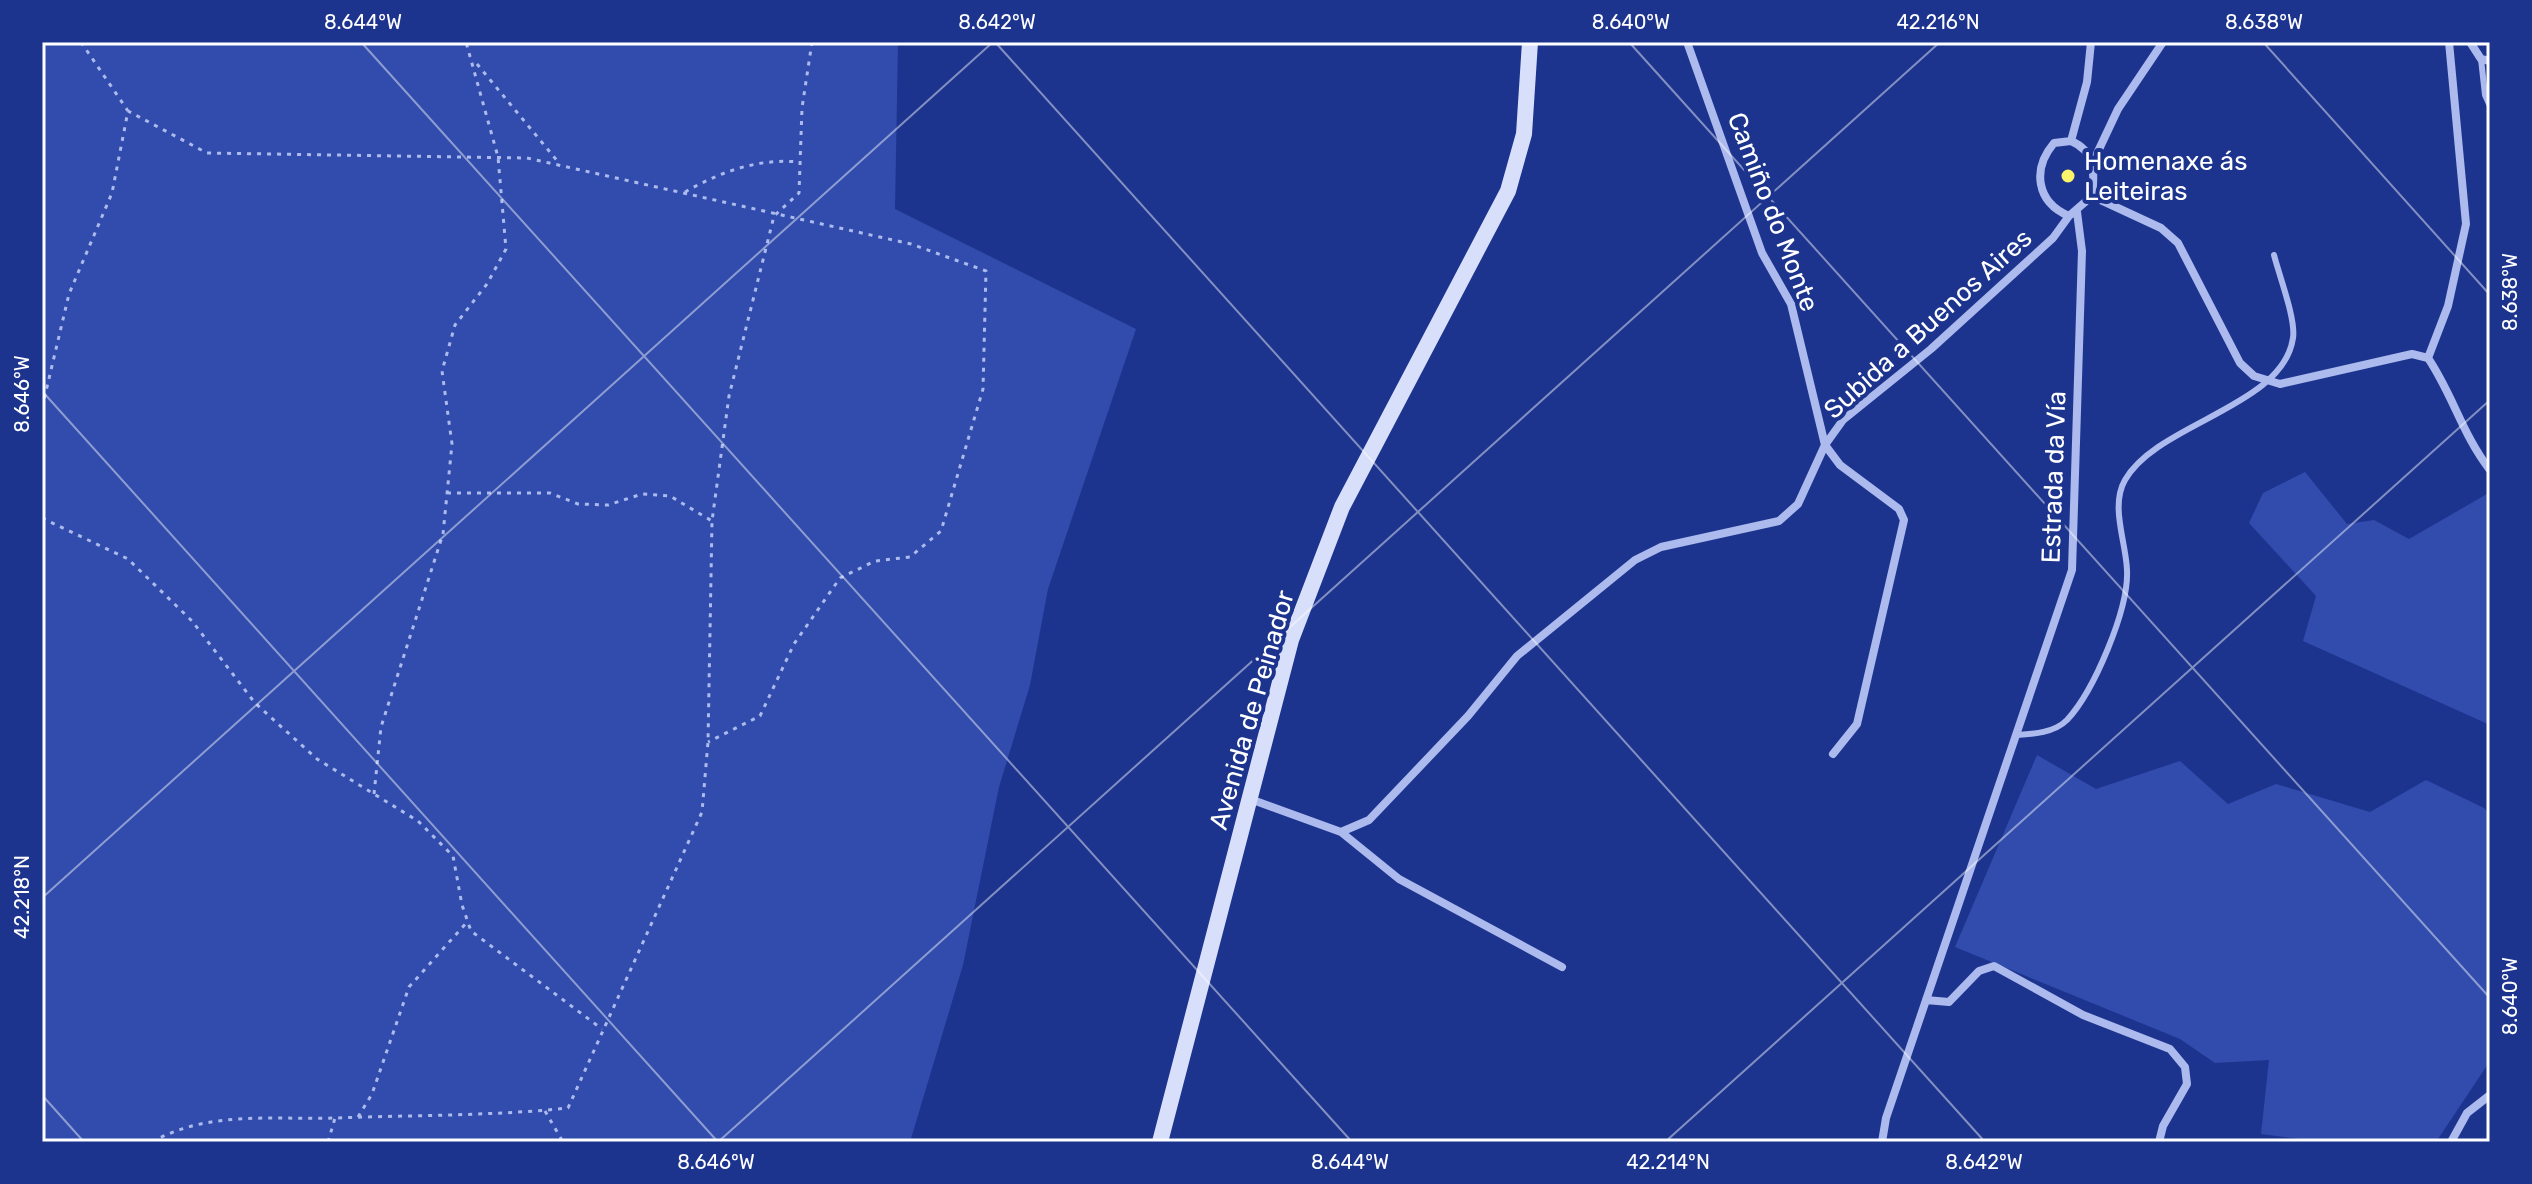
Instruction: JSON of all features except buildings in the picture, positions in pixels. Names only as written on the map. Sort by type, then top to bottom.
[{"type":"street","name":"Avenida de Peinador","points":[[1160,1142],[1291,640],[1342,507],[1508,191],[1524,134],[1530,42]]},
{"type":"street","name":"Camiño do Monte","points":[[1687,42],[1762,253],[1791,304],[1825,445]]},
{"type":"street","points":[[2071,141],[2087,82],[2091,42]]},
{"type":"street","points":[[2093,162],[2084,147],[2071,141],[2054,143],[2042,157],[2039,176],[2043,195],[2055,211],[2073,214],[2092,196],[2093,162],[2118,109],[2163,42]]},
{"type":"street","points":[[2428,358],[2448,306],[2466,224],[2449,42]]},
{"type":"street","points":[[2470,42],[2486,60]]},
{"type":"street","points":[[2092,196],[2161,228],[2178,243],[2240,363],[2254,376],[2280,384],[2412,354],[2428,358],[2441,378],[2469,443],[2490,470]]},
{"type":"street","name":"Subida a Buenos Aires","points":[[1341,832],[1369,820],[1468,716],[1517,656],[1635,560],[1661,547],[1779,521],[1798,504],[1825,445],[1843,420],[1931,349],[2053,238],[2073,214]]},
{"type":"street","name":"Estrada da Vía","points":[[1882,1142],[1886,1118],[2072,570],[2082,251],[2073,214]]},
{"type":"street","points":[[1825,445],[1840,465],[1899,509],[1904,520],[1857,724],[1833,754]]},
{"type":"street","points":[[1250,799],[1341,832],[1399,879],[1562,967]]},
{"type":"street","points":[[1926,1000],[1949,1002],[1979,971],[1994,966],[2083,1015],[2170,1049],[2185,1067],[2187,1084],[2163,1126],[2159,1142]]},
{"type":"street","points":[[2451,1142],[2467,1113],[2490,1095]]},
{"type":"lane","points":[[2486,60],[2485,95],[2490,106]]},
{"type":"lane","points":[[2016,735],[2044,733],[2066,721],[2115,637],[2127,572],[2119,503],[2125,479],[2151,454],[2253,392],[2288,356],[2294,334],[2274,255]]},
{"type":"path","points":[[81,42],[128,111],[207,153],[527,158],[774,216],[911,244],[986,271],[983,389],[941,531],[910,557],[875,561],[840,578],[794,644],[760,716],[708,742]]},
{"type":"path","points":[[374,794],[381,727],[443,534],[452,444],[442,371],[455,325],[487,284],[506,249],[498,157],[474,61],[466,42]]},
{"type":"path","points":[[152,1142],[177,1128],[223,1118],[335,1118],[568,1108],[702,812],[708,742],[712,521],[729,396],[774,216],[799,193],[799,162],[812,42]]},
{"type":"path","points":[[474,61],[561,165]]},
{"type":"path","points":[[42,408],[69,294],[112,193],[128,111]]},
{"type":"path","points":[[683,193],[738,168],[775,160],[799,162]]},
{"type":"path","points":[[447,493],[550,493],[578,504],[608,505],[642,494],[670,496],[712,521]]},
{"type":"path","points":[[42,518],[128,559],[192,621],[255,703],[317,759],[418,821],[453,856],[471,931],[602,1029]]},
{"type":"path","points":[[358,1117],[372,1094],[409,987],[468,921]]},
{"type":"path","points":[[545,1110],[563,1142]]},
{"type":"path","points":[[328,1142],[335,1118]]},
{"type":"shaded area","points":[[42,42],[898,42],[895,209],[1136,329],[1048,589],[1030,685],[999,787],[963,965],[910,1142],[42,1142]]},
{"type":"shaded area","points":[[2305,472],[2347,524],[2374,520],[2409,539],[2487,494],[2490,498],[2490,725],[2303,641],[2316,596],[2249,523],[2263,493]]},
{"type":"shaded area","points":[[2037,755],[2096,789],[2180,761],[2228,804],[2276,784],[2370,812],[2426,780],[2484,808],[2490,814],[2490,1061],[2436,1142],[2325,1142],[2261,1134],[2269,1060],[2215,1063],[2180,1039],[1955,947]]},
{"type":"place","name":"Homenaxe ás Leiteiras","points":[[2068,176]]}]
